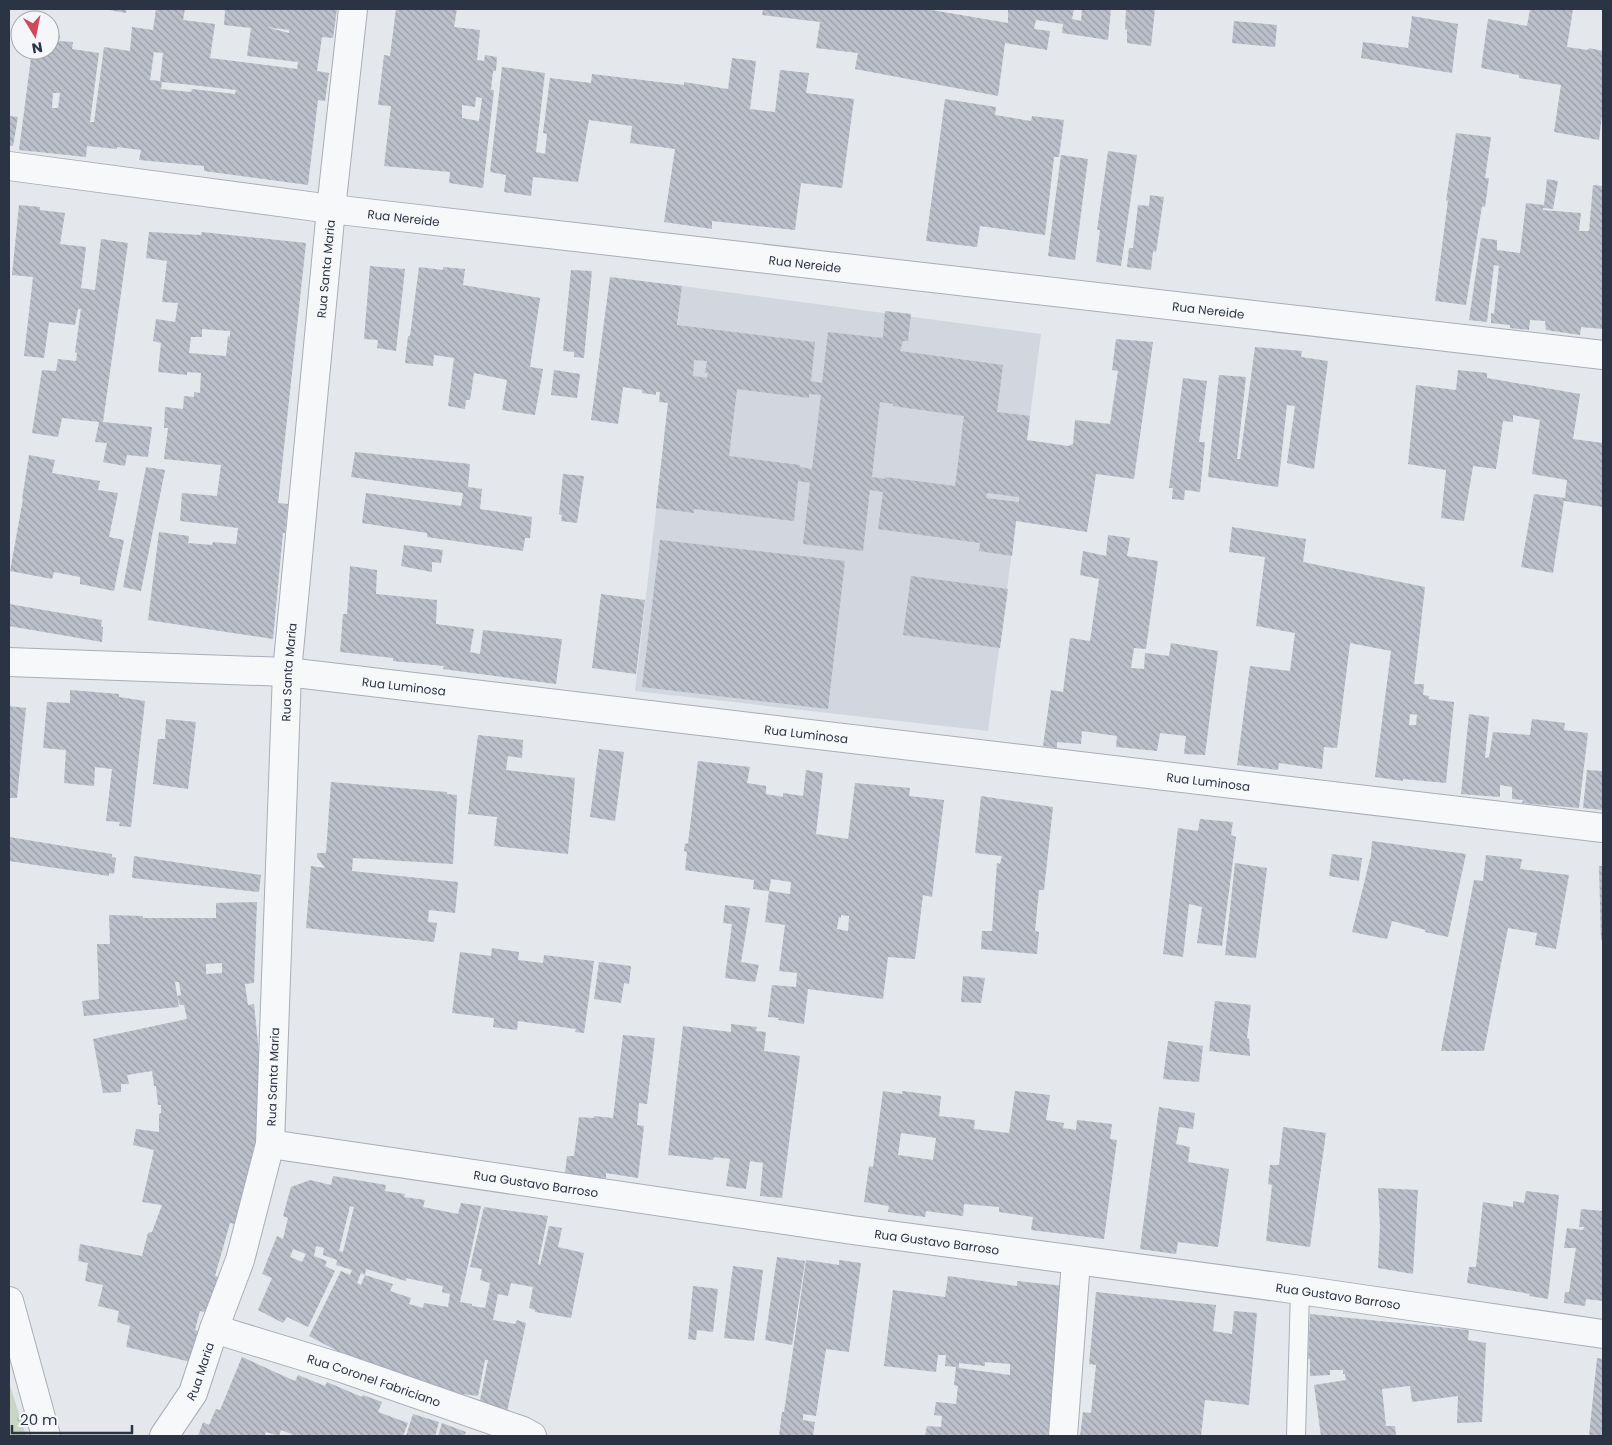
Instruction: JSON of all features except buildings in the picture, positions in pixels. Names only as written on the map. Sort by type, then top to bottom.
[{"type":"street","name":"Rua Santa Maria","points":[[214,1329],[240,1260],[270,1144],[288,672],[331,209],[353,9]]},
{"type":"street","name":"Rua Nereide","points":[[9,166],[331,209],[1603,355]]},
{"type":"street","name":"Rua Luminosa","points":[[9,662],[288,672],[1603,828]]},
{"type":"street","name":"Rua Gustavo Barroso","points":[[270,1144],[842,1228],[1300,1290],[1603,1334]]},
{"type":"street","points":[[1063,1436],[1076,1261]]},
{"type":"street","points":[[9,1301],[46,1436]]},
{"type":"street","name":"Rua Maria","points":[[164,1436],[193,1393],[214,1329]]},
{"type":"street","name":"Rua Coronel Fabriciano","points":[[214,1329],[342,1368],[523,1431],[532,1436]]},
{"type":"lane","points":[[1296,1436],[1300,1290]]},
{"type":"shaded area","points":[[682,286],[1041,334],[988,731],[635,691]]},
{"type":"green space","points":[[9,1382],[26,1436],[9,1436]]}]
